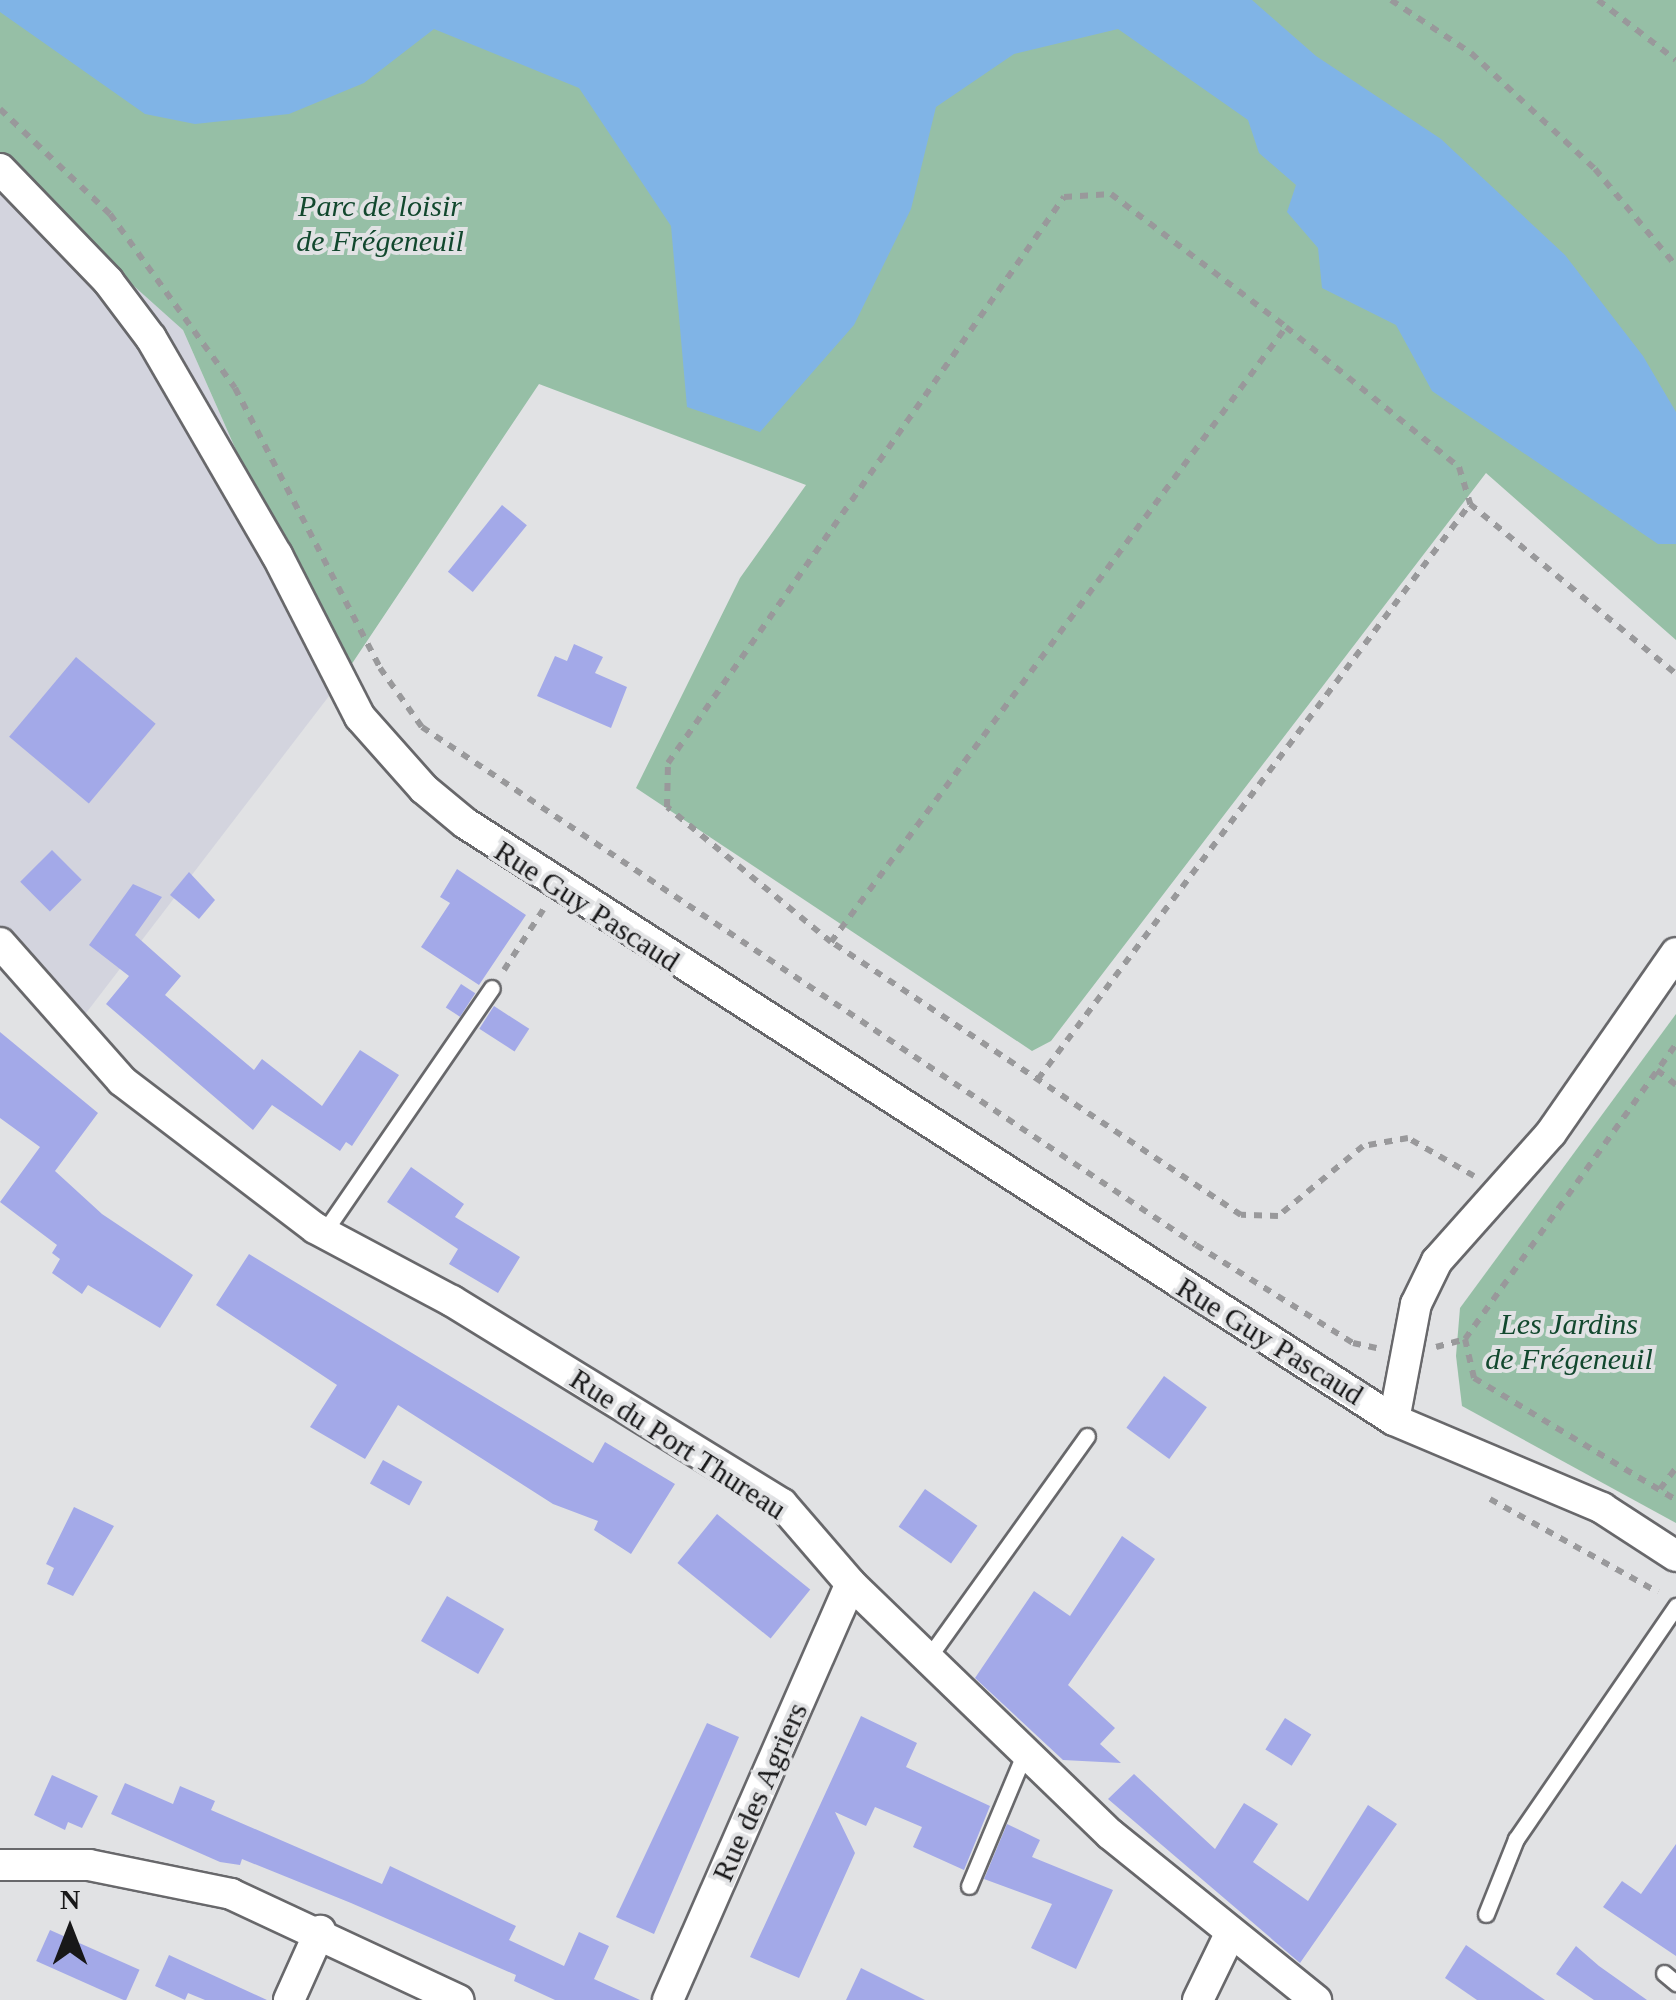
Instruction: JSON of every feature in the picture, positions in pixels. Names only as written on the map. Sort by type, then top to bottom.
[{"type":"street","name":"Rue Guy Pascaud","points":[[0,170],[108,281],[151,338],[259,523],[360,717],[424,789],[558,888],[1394,1420],[1602,1508],[1676,1556]]},
{"type":"street","name":"Rue du Port Thureau","points":[[0,943],[122,1081],[324,1232],[452,1301],[782,1504],[851,1584],[1110,1834],[1316,2000]]},
{"type":"street","name":"Rue Guy Pascaud","points":[[1394,1420],[1416,1304],[1437,1261],[1550,1133],[1676,953]]},
{"type":"street","name":"Rue des Agriers","points":[[668,2000],[851,1584]]},
{"type":"street","points":[[0,1865],[89,1865],[231,1894],[320,1931],[458,2000]]},
{"type":"street","points":[[290,2000],[320,1931]]},
{"type":"street","points":[[1198,2000],[1230,1934]]},
{"type":"lane","points":[[324,1232],[492,988]]},
{"type":"lane","points":[[928,1658],[1088,1436]]},
{"type":"lane","points":[[1486,1914],[1516,1838],[1676,1606]]},
{"type":"lane","points":[[968,1886],[1025,1752]]},
{"type":"path","points":[[1391,0],[1471,53],[1595,169],[1676,266]]},
{"type":"path","points":[[1598,0],[1676,60]]},
{"type":"path","points":[[0,109],[110,214],[235,388],[380,668],[422,727],[1196,1245],[1353,1343],[1408,1355],[1465,1339],[1676,1044]]},
{"type":"path","points":[[1498,1190],[1408,1138],[1363,1146],[1278,1216],[1242,1215],[830,942],[667,808],[668,763],[1064,196],[1111,194],[1286,328],[1459,467],[1470,504],[1676,674]]},
{"type":"path","points":[[830,942],[1286,328]]},
{"type":"path","points":[[1038,1079],[1470,504]]},
{"type":"path","points":[[492,988],[558,888]]},
{"type":"path","points":[[1657,1070],[1676,1085]]},
{"type":"path","points":[[1465,1339],[1474,1378],[1676,1500]]},
{"type":"path","points":[[1660,1490],[1676,1468]]},
{"type":"shaded area","points":[[0,157],[183,330],[339,683],[70,1034],[0,956]]},
{"type":"green space","name":"Parc de loisir de Frégeneuil","points":[[0,0],[1676,0],[1676,640],[1486,473],[1051,1041],[1032,1051],[636,788],[740,578],[806,485],[539,384],[339,683],[183,330],[0,166]]},
{"type":"green space","name":"Les Jardins de Frégeneuil","points":[[1676,1014],[1676,1523],[1462,1406],[1456,1356],[1460,1308]]},
{"type":"water","points":[[0,0],[1252,0],[1316,56],[1441,139],[1565,255],[1643,356],[1676,412],[1676,544],[1658,544],[1432,391],[1396,325],[1322,288],[1318,248],[1287,212],[1296,185],[1259,153],[1248,120],[1118,29],[1014,54],[936,107],[911,209],[854,325],[760,432],[687,407],[671,226],[579,88],[434,29],[364,83],[289,114],[195,124],[145,114],[0,12]]},
{"type":"building","points":[[502,505],[527,525],[473,592],[448,572]]},
{"type":"building","points":[[574,644],[603,657],[595,673],[627,687],[611,728],[537,696],[555,656],[567,661]]},
{"type":"building","points":[[76,657],[156,724],[89,804],[9,737]]},
{"type":"building","points":[[52,850],[82,880],[50,912],[20,882]]},
{"type":"building","points":[[457,869],[526,915],[479,985],[421,947],[450,903],[440,897]]},
{"type":"building","points":[[189,872],[215,900],[199,919],[170,895]]},
{"type":"building","points":[[133,884],[162,897],[135,935],[181,976],[165,995],[254,1070],[262,1059],[322,1106],[360,1050],[399,1075],[352,1146],[346,1142],[340,1151],[272,1105],[253,1130],[106,1004],[129,976],[89,945]]},
{"type":"building","points":[[461,984],[475,993],[460,1017],[446,1007]]},
{"type":"building","points":[[494,1006],[529,1029],[515,1052],[479,1029]]},
{"type":"building","points":[[0,1032],[98,1113],[55,1171],[102,1214],[193,1275],[160,1328],[88,1285],[82,1294],[52,1273],[60,1259],[52,1253],[57,1245],[0,1202],[40,1147],[0,1118]]},
{"type":"building","points":[[411,1167],[464,1204],[455,1217],[520,1257],[498,1293],[449,1264],[458,1249],[387,1202]]},
{"type":"building","points":[[249,1254],[593,1463],[605,1442],[675,1484],[631,1554],[594,1530],[598,1521],[553,1504],[398,1405],[365,1459],[310,1427],[337,1385],[216,1305]]},
{"type":"building","points":[[1164,1376],[1207,1407],[1169,1459],[1126,1428]]},
{"type":"building","points":[[383,1460],[422,1482],[409,1505],[370,1484]]},
{"type":"building","points":[[925,1489],[977,1526],[951,1563],[899,1527]]},
{"type":"building","points":[[74,1507],[114,1526],[73,1596],[47,1584],[54,1568],[46,1564]]},
{"type":"building","points":[[717,1514],[810,1590],[771,1638],[677,1563]]},
{"type":"building","points":[[1122,1536],[1155,1559],[1068,1685],[1115,1728],[1100,1744],[1121,1763],[1063,1760],[975,1678],[1034,1591],[1070,1616]]},
{"type":"building","points":[[447,1596],[504,1629],[478,1674],[421,1641]]},
{"type":"building","points":[[861,1716],[917,1743],[906,1767],[990,1806],[964,1870],[913,1847],[922,1827],[875,1807],[866,1826],[835,1812],[855,1853],[799,1978],[750,1957]]},
{"type":"building","points":[[1285,1718],[1311,1734],[1292,1766],[1265,1749]]},
{"type":"building","points":[[707,1723],[739,1737],[654,1934],[616,1917]]},
{"type":"building","points":[[1134,1774],[1215,1849],[1244,1803],[1278,1824],[1253,1862],[1308,1901],[1368,1805],[1397,1824],[1300,1963],[1108,1799]]},
{"type":"building","points":[[52,1775],[98,1796],[82,1828],[68,1822],[65,1830],[34,1815]]},
{"type":"building","points":[[125,1783],[173,1804],[180,1786],[215,1801],[211,1810],[382,1884],[390,1866],[516,1926],[509,1940],[564,1966],[579,1932],[609,1946],[594,1979],[640,2000],[555,2000],[514,1981],[516,1975],[351,1903],[242,1859],[240,1865],[220,1862],[111,1814]]},
{"type":"building","points":[[1007,1824],[1040,1840],[1032,1857],[1113,1890],[1076,1969],[1031,1948],[1052,1904],[984,1879]]},
{"type":"building","points":[[1676,1844],[1676,1956],[1603,1907],[1622,1881],[1641,1894]]},
{"type":"building","points":[[50,1930],[140,1970],[124,2000],[36,1961]]},
{"type":"building","points":[[1466,1945],[1545,2000],[1477,2000],[1445,1978]]},
{"type":"building","points":[[1576,1946],[1647,2000],[1594,2000],[1556,1974]]},
{"type":"building","points":[[169,1955],[267,2000],[205,2000],[188,1993],[185,2000],[155,1986]]},
{"type":"building","points":[[861,1968],[925,2000],[846,2000]]}]
